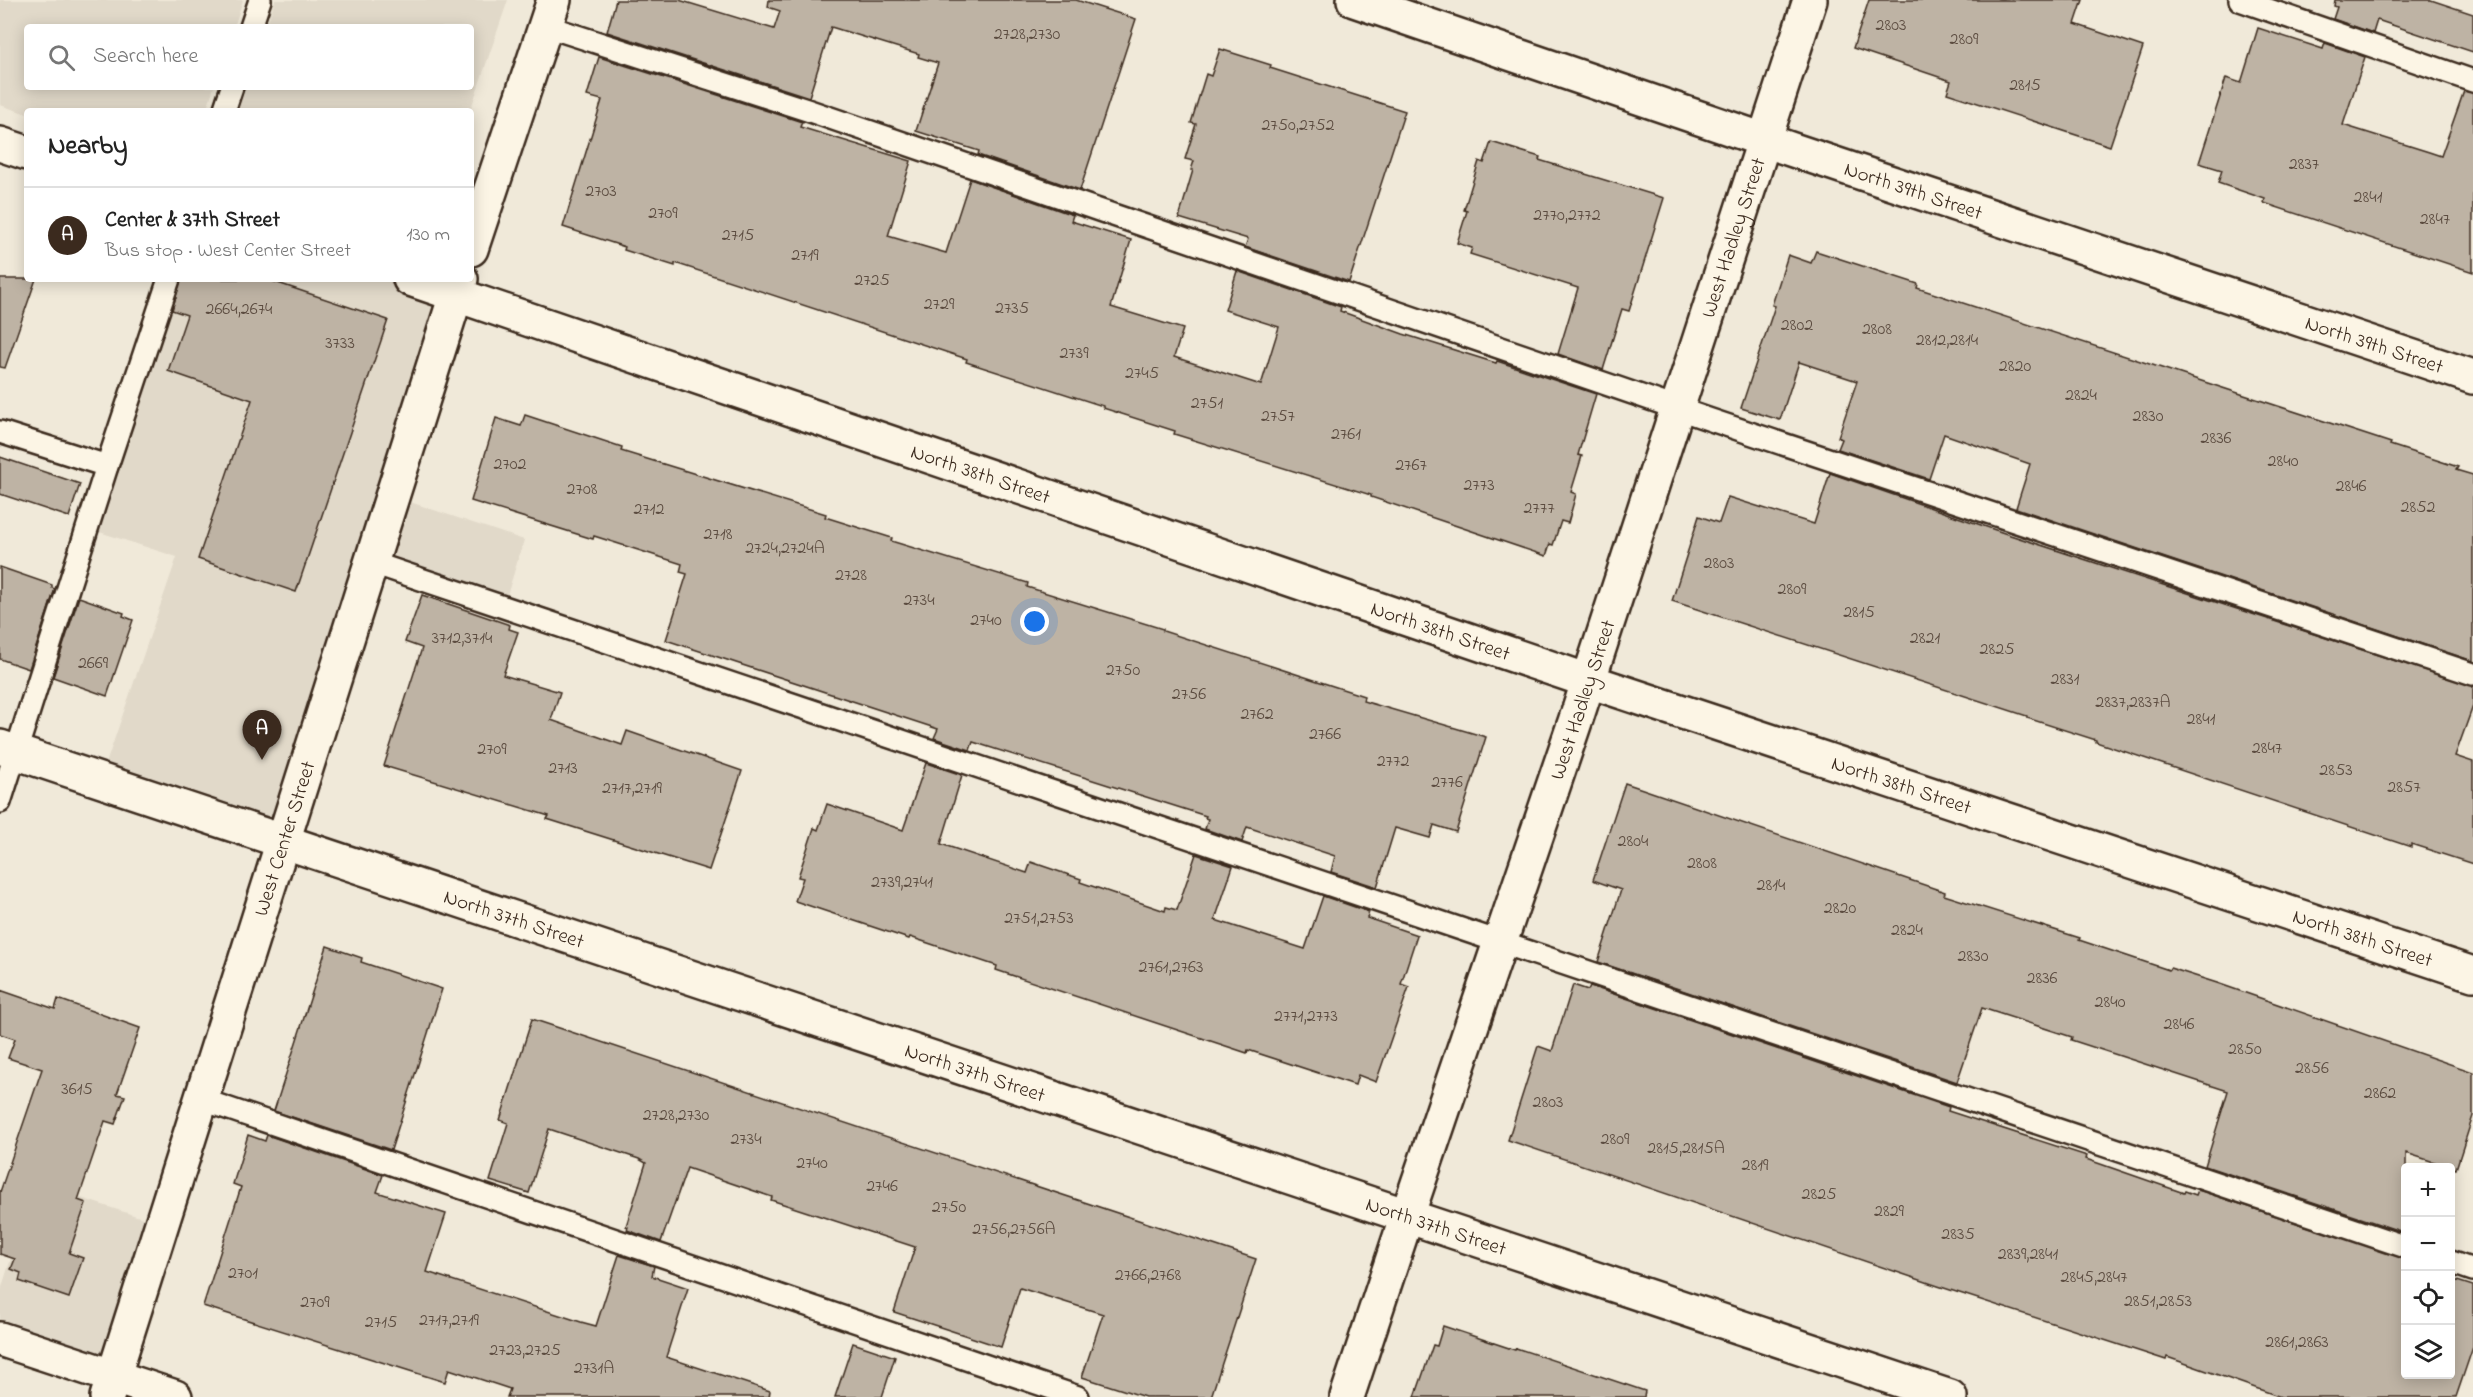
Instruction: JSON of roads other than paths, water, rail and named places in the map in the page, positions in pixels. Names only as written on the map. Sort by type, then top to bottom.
[{"type":"street","name":"North 39th Street","points":[[1354,0],[2473,377]]},
{"type":"street","name":"West Hadley Street","points":[[1347,1397],[1588,681],[1810,0]]},
{"type":"street","points":[[474,240],[550,13]]},
{"type":"street","points":[[0,144],[24,152]]},
{"type":"street","name":"North 38th Street","points":[[431,282],[458,286],[1588,681],[2473,974]]},
{"type":"street","name":"West Center Street","points":[[110,1386],[458,286]]},
{"type":"street","name":"North 37th Street","points":[[8,750],[1950,1397]]},
{"type":"street","points":[[0,1338],[110,1386],[175,1397]]},
{"type":"lane","points":[[252,24],[260,0]]},
{"type":"lane","points":[[2240,0],[2473,81]]},
{"type":"lane","points":[[550,13],[807,110],[1677,409],[2473,674]]},
{"type":"lane","points":[[225,108],[231,90]]},
{"type":"lane","points":[[0,802],[8,750],[107,466],[168,282]]},
{"type":"lane","points":[[0,432],[107,466]]},
{"type":"lane","points":[[370,562],[2401,1245]]},
{"type":"lane","points":[[200,1099],[1078,1397]]},
{"type":"lane","points":[[2455,1263],[2473,1270]]},
{"type":"place","name":"Center & 37th Street","points":[[262,760]]}]
